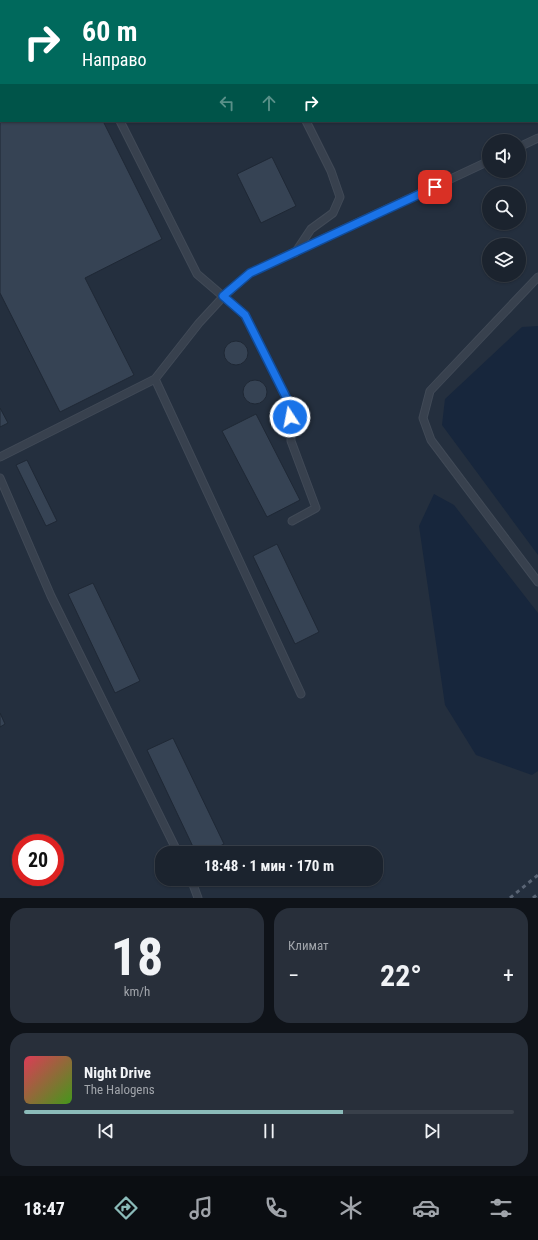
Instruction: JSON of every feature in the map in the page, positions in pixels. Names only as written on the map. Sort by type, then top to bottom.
[{"type":"lane","points":[[121,122],[197,274],[245,315],[290,405],[291,441],[316,508],[292,521]]},
{"type":"lane","points":[[294,253],[311,228],[333,213],[340,197],[331,171],[306,122]]},
{"type":"lane","points":[[526,144],[538,138]]},
{"type":"lane","points":[[0,457],[155,379],[199,323],[223,296],[250,273],[482,164]]},
{"type":"lane","points":[[538,277],[430,391],[423,418],[431,440],[538,582]]},
{"type":"lane","points":[[155,379],[300,694]]},
{"type":"lane","points":[[0,478],[51,596],[175,846]]},
{"type":"lane","points":[[194,886],[198,898]]},
{"type":"water","points":[[538,326],[538,555],[442,425],[445,399],[522,327]]},
{"type":"water","points":[[434,494],[454,505],[538,613],[538,771],[532,775],[476,755],[445,705],[419,526]]},
{"type":"building","points":[[0,122],[104,122],[162,239],[85,278],[134,375],[60,412],[0,293]]},
{"type":"building","points":[[272,157],[296,206],[261,223],[237,174]]},
{"type":"building","points":[[236,341],[245,344],[248,353],[245,362],[236,365],[227,362],[224,353],[227,344]]},
{"type":"building","points":[[255,380],[264,383],[267,392],[264,401],[255,404],[246,401],[243,392],[246,383]]},
{"type":"building","points":[[0,408],[8,423],[0,427]]},
{"type":"building","points":[[256,414],[300,500],[267,517],[222,431]]},
{"type":"building","points":[[27,460],[57,521],[46,526],[16,465]]},
{"type":"building","points":[[277,544],[319,632],[295,644],[253,556]]},
{"type":"building","points":[[93,583],[140,681],[115,693],[68,594]]},
{"type":"building","points":[[0,713],[5,724],[0,727]]},
{"type":"building","points":[[173,738],[224,844],[220,846],[193,846],[147,750]]},
{"type":"railway","points":[[510,898],[538,875]]},
{"type":"railway","points":[[533,898],[538,894]]},
{"type":"route","points":[[290,417],[290,405],[245,315],[223,296],[250,273],[435,187]]}]
